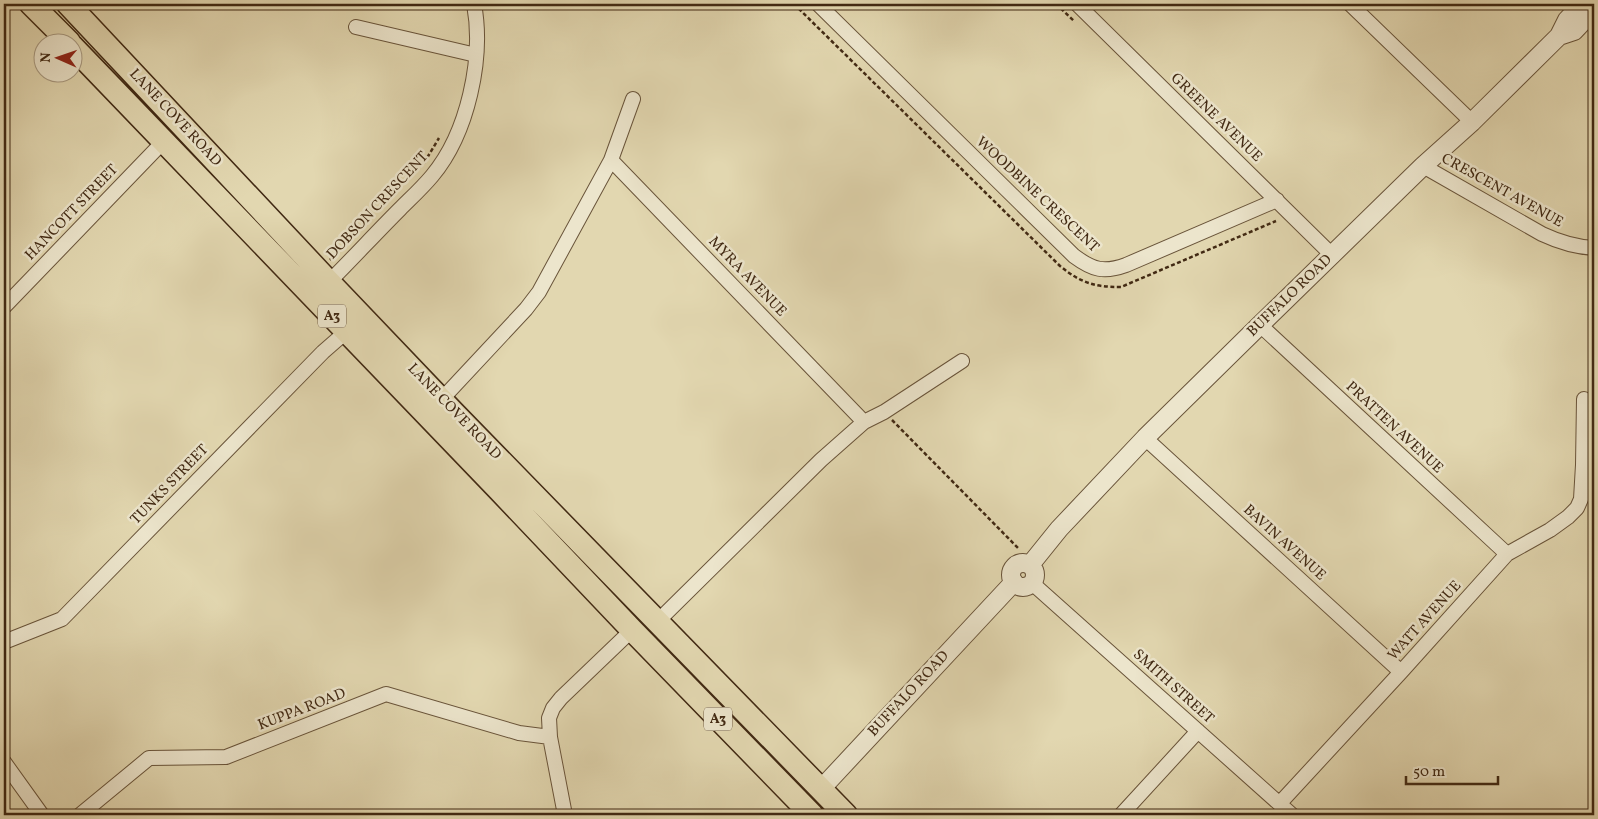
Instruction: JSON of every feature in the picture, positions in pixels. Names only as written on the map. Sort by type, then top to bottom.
[{"type":"highway","points":[[31,4],[59,32]]},
{"type":"highway","name":"LANE COVE ROAD","points":[[68,4],[79,13],[329,272],[442,399],[846,815]]},
{"type":"highway","name":"LANE COVE ROAD","points":[[82,57],[808,811]]},
{"type":"highway","name":"BUFFALO ROAD","points":[[808,811],[821,789]]},
{"type":"street","name":"DOBSON CRESCENT","points":[[329,272],[433,175],[443,160],[460,126],[469,102],[476,55],[477,32],[474,4]]},
{"type":"street","name":"WOODBINE CRESCENT","points":[[818,4],[1074,256],[1090,267],[1112,270],[1126,265],[1277,200]]},
{"type":"street","name":"GREENE AVENUE","points":[[1076,4],[1333,256]]},
{"type":"street","points":[[1350,4],[1472,122]]},
{"type":"street","name":"BUFFALO ROAD","points":[[1030,564],[1059,528],[1145,438],[1559,36],[1574,31],[1588,7]]},
{"type":"street","points":[[356,27],[476,55]]},
{"type":"street","points":[[442,399],[539,292],[611,160],[633,99]]},
{"type":"street","name":"HANCOTT STREET","points":[[4,308],[163,142]]},
{"type":"street","name":"MYRA AVENUE","points":[[611,160],[864,422]]},
{"type":"street","name":"CRESCENT AVENUE","points":[[1423,166],[1542,234],[1559,242],[1594,248]]},
{"type":"street","name":"PRATTEN AVENUE","points":[[1260,325],[1507,554]]},
{"type":"street","name":"TUNKS STREET","points":[[4,642],[62,619],[323,352],[347,331]]},
{"type":"street","points":[[658,622],[821,460],[864,422],[884,412],[962,361]]},
{"type":"street","name":"WATT AVENUE","points":[[1280,803],[1402,672],[1507,554],[1550,530],[1568,517],[1576,508],[1581,499],[1589,465],[1584,399]]},
{"type":"street","name":"BAVIN AVENUE","points":[[1145,438],[1402,672]]},
{"type":"street","points":[[1023,562],[1030,564],[1035,576],[1032,583],[1028,586],[1020,586],[1014,582],[1011,571],[1016,565],[1023,562]]},
{"type":"street","name":"BUFFALO ROAD","points":[[821,789],[1014,582]]},
{"type":"street","name":"SMITH STREET","points":[[1032,583],[1292,815]]},
{"type":"street","points":[[565,815],[550,737],[549,718],[552,708],[632,630]]},
{"type":"street","name":"KUPPA ROAD","points":[[80,815],[149,758],[226,757],[386,694],[530,736],[550,737]]},
{"type":"street","points":[[1121,815],[1198,731]]},
{"type":"street","points":[[4,762],[42,815]]},
{"type":"path","points":[[423,164],[443,132]]},
{"type":"path","points":[[329,272],[350,241]]},
{"type":"path","points":[[884,412],[1019,549]]}]
